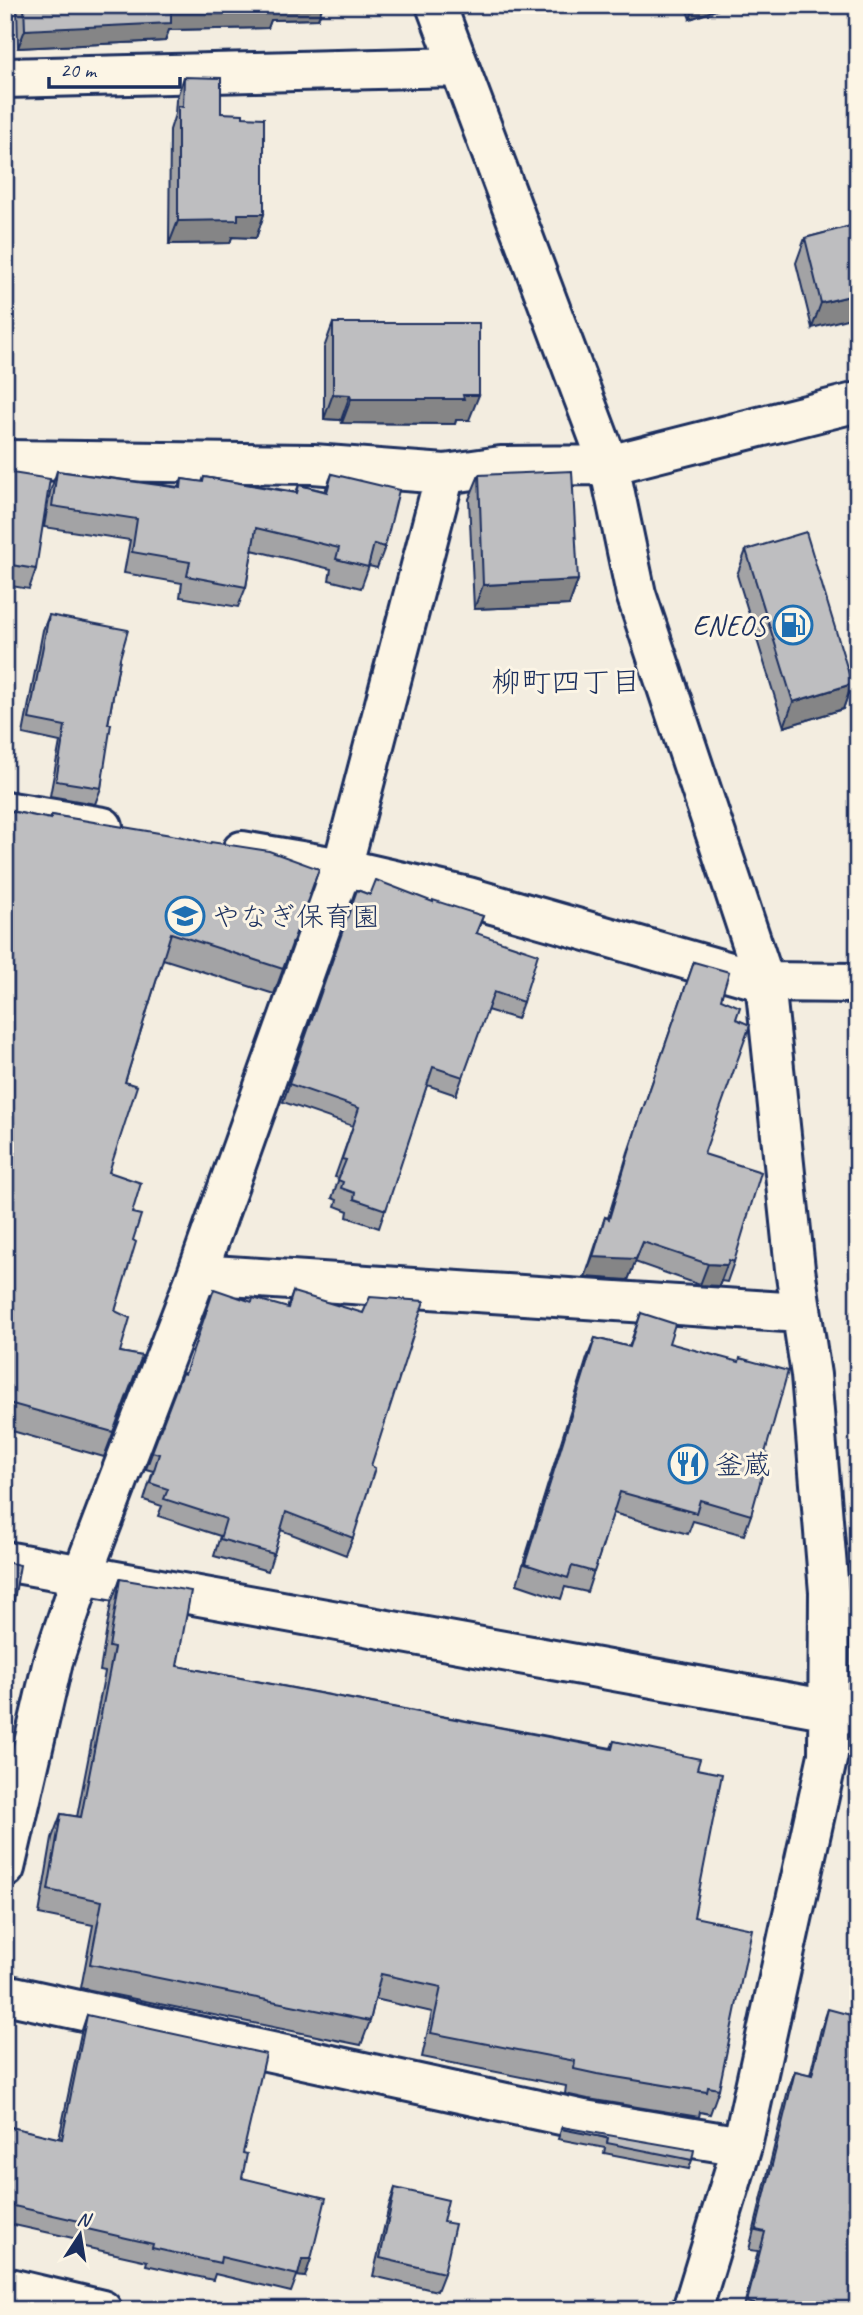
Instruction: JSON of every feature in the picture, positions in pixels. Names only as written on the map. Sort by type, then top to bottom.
[{"type":"main road","points":[[436,5],[609,465],[636,594],[765,982],[801,1313],[811,1375],[828,1592],[843,1712],[828,1755],[741,2146],[692,2310]]},
{"type":"main road","points":[[5,78],[458,67]]},
{"type":"main road","points":[[5,460],[313,464],[445,474],[501,466],[609,465],[858,402]]},
{"type":"main road","points":[[7,1856],[53,1661],[82,1575],[197,1274],[342,868],[445,474]]},
{"type":"main road","points":[[5,811],[139,834]]},
{"type":"main road","points":[[207,845],[342,868],[468,897],[765,982],[858,983]]},
{"type":"main road","points":[[197,1274],[801,1313]]},
{"type":"main road","points":[[5,1561],[843,1712]]},
{"type":"main road","points":[[5,1994],[584,2120],[741,2146]]},
{"type":"main road","points":[[5,2287],[102,2310]]},
{"type":"building","points":[[24,5],[275,5],[275,10],[171,12],[171,23],[25,30]]},
{"type":"building","points":[[184,77],[221,78],[221,113],[264,118],[264,214],[238,214],[238,220],[178,221],[178,106],[183,107]]},
{"type":"building","points":[[858,224],[858,294],[821,303],[805,238]]},
{"type":"building","points":[[333,323],[479,323],[479,395],[463,395],[464,399],[351,399],[350,395],[333,394]]},
{"type":"building","points":[[57,471],[181,488],[182,479],[203,482],[204,477],[297,493],[299,485],[327,492],[332,474],[399,490],[385,547],[374,544],[368,567],[336,559],[339,548],[256,528],[246,587],[187,576],[190,562],[132,552],[137,519],[52,506]]},
{"type":"building","points":[[572,471],[578,580],[483,585],[479,475]]},
{"type":"building","points":[[6,472],[50,479],[36,569],[5,564]]},
{"type":"building","points":[[806,532],[852,684],[793,702],[746,550]]},
{"type":"building","points":[[49,615],[128,630],[108,724],[111,724],[101,788],[56,781],[65,726],[29,719]]},
{"type":"building","points":[[5,810],[51,819],[52,815],[210,844],[211,842],[269,851],[319,869],[283,969],[171,933],[125,1082],[137,1086],[109,1172],[141,1183],[132,1213],[141,1215],[133,1240],[136,1242],[115,1311],[130,1318],[120,1352],[142,1356],[113,1432],[5,1402]]},
{"type":"building","points":[[376,880],[433,902],[483,916],[476,933],[538,954],[523,1002],[494,992],[463,1077],[433,1067],[386,1210],[354,1199],[355,1193],[341,1188],[343,1182],[338,1180],[359,1108],[289,1084],[357,890],[370,895]]},
{"type":"building","points":[[694,962],[729,972],[721,999],[740,1007],[736,1019],[750,1025],[704,1154],[761,1172],[734,1262],[729,1260],[727,1265],[708,1264],[643,1242],[636,1259],[593,1257],[605,1217],[609,1219],[635,1132]]},
{"type":"building","points":[[214,1289],[252,1302],[253,1298],[288,1308],[293,1292],[363,1313],[370,1297],[424,1301],[371,1466],[375,1468],[353,1538],[286,1512],[274,1554],[220,1539],[226,1519],[164,1499],[168,1489],[150,1483],[159,1454],[152,1452],[182,1373],[185,1374]]},
{"type":"building","points":[[641,1313],[675,1324],[669,1343],[739,1362],[740,1358],[788,1371],[751,1515],[700,1500],[696,1513],[620,1492],[594,1572],[572,1566],[568,1578],[525,1564],[595,1338],[630,1347]]},
{"type":"building","points":[[5,1562],[20,1565],[14,1600],[5,1601]]},
{"type":"building","points":[[120,1579],[191,1591],[177,1666],[612,1749],[614,1741],[700,1759],[697,1769],[722,1774],[694,1917],[752,1929],[719,2089],[708,2087],[707,2092],[597,2074],[574,2069],[575,2061],[431,2033],[441,1987],[381,1974],[370,2021],[90,1964],[102,1901],[48,1890],[61,1814],[81,1817],[114,1648],[109,1647]]},
{"type":"building","points":[[828,2009],[858,2017],[858,2310],[777,2310],[747,2302],[765,2232],[756,2230],[795,2071],[812,2075]]},
{"type":"building","points":[[87,2015],[266,2054],[243,2153],[247,2154],[242,2178],[326,2198],[311,2259],[302,2259],[298,2275],[221,2257],[220,2263],[152,2248],[153,2244],[87,2229],[88,2223],[5,2204],[5,2147],[10,2127],[62,2139]]},
{"type":"building","points":[[562,2127],[694,2150],[692,2160],[607,2143],[608,2138],[561,2129]]},
{"type":"building","points":[[395,2188],[448,2200],[443,2222],[455,2224],[444,2273],[380,2258]]},
{"type":"place","name":"ENEOS","points":[[793,625]]},
{"type":"place","name":"やなぎ保育園","points":[[185,916]]},
{"type":"place","name":"釜蔵","points":[[688,1464]]},
{"type":"district","name":"柳町四丁目","points":[[566,682]]}]
